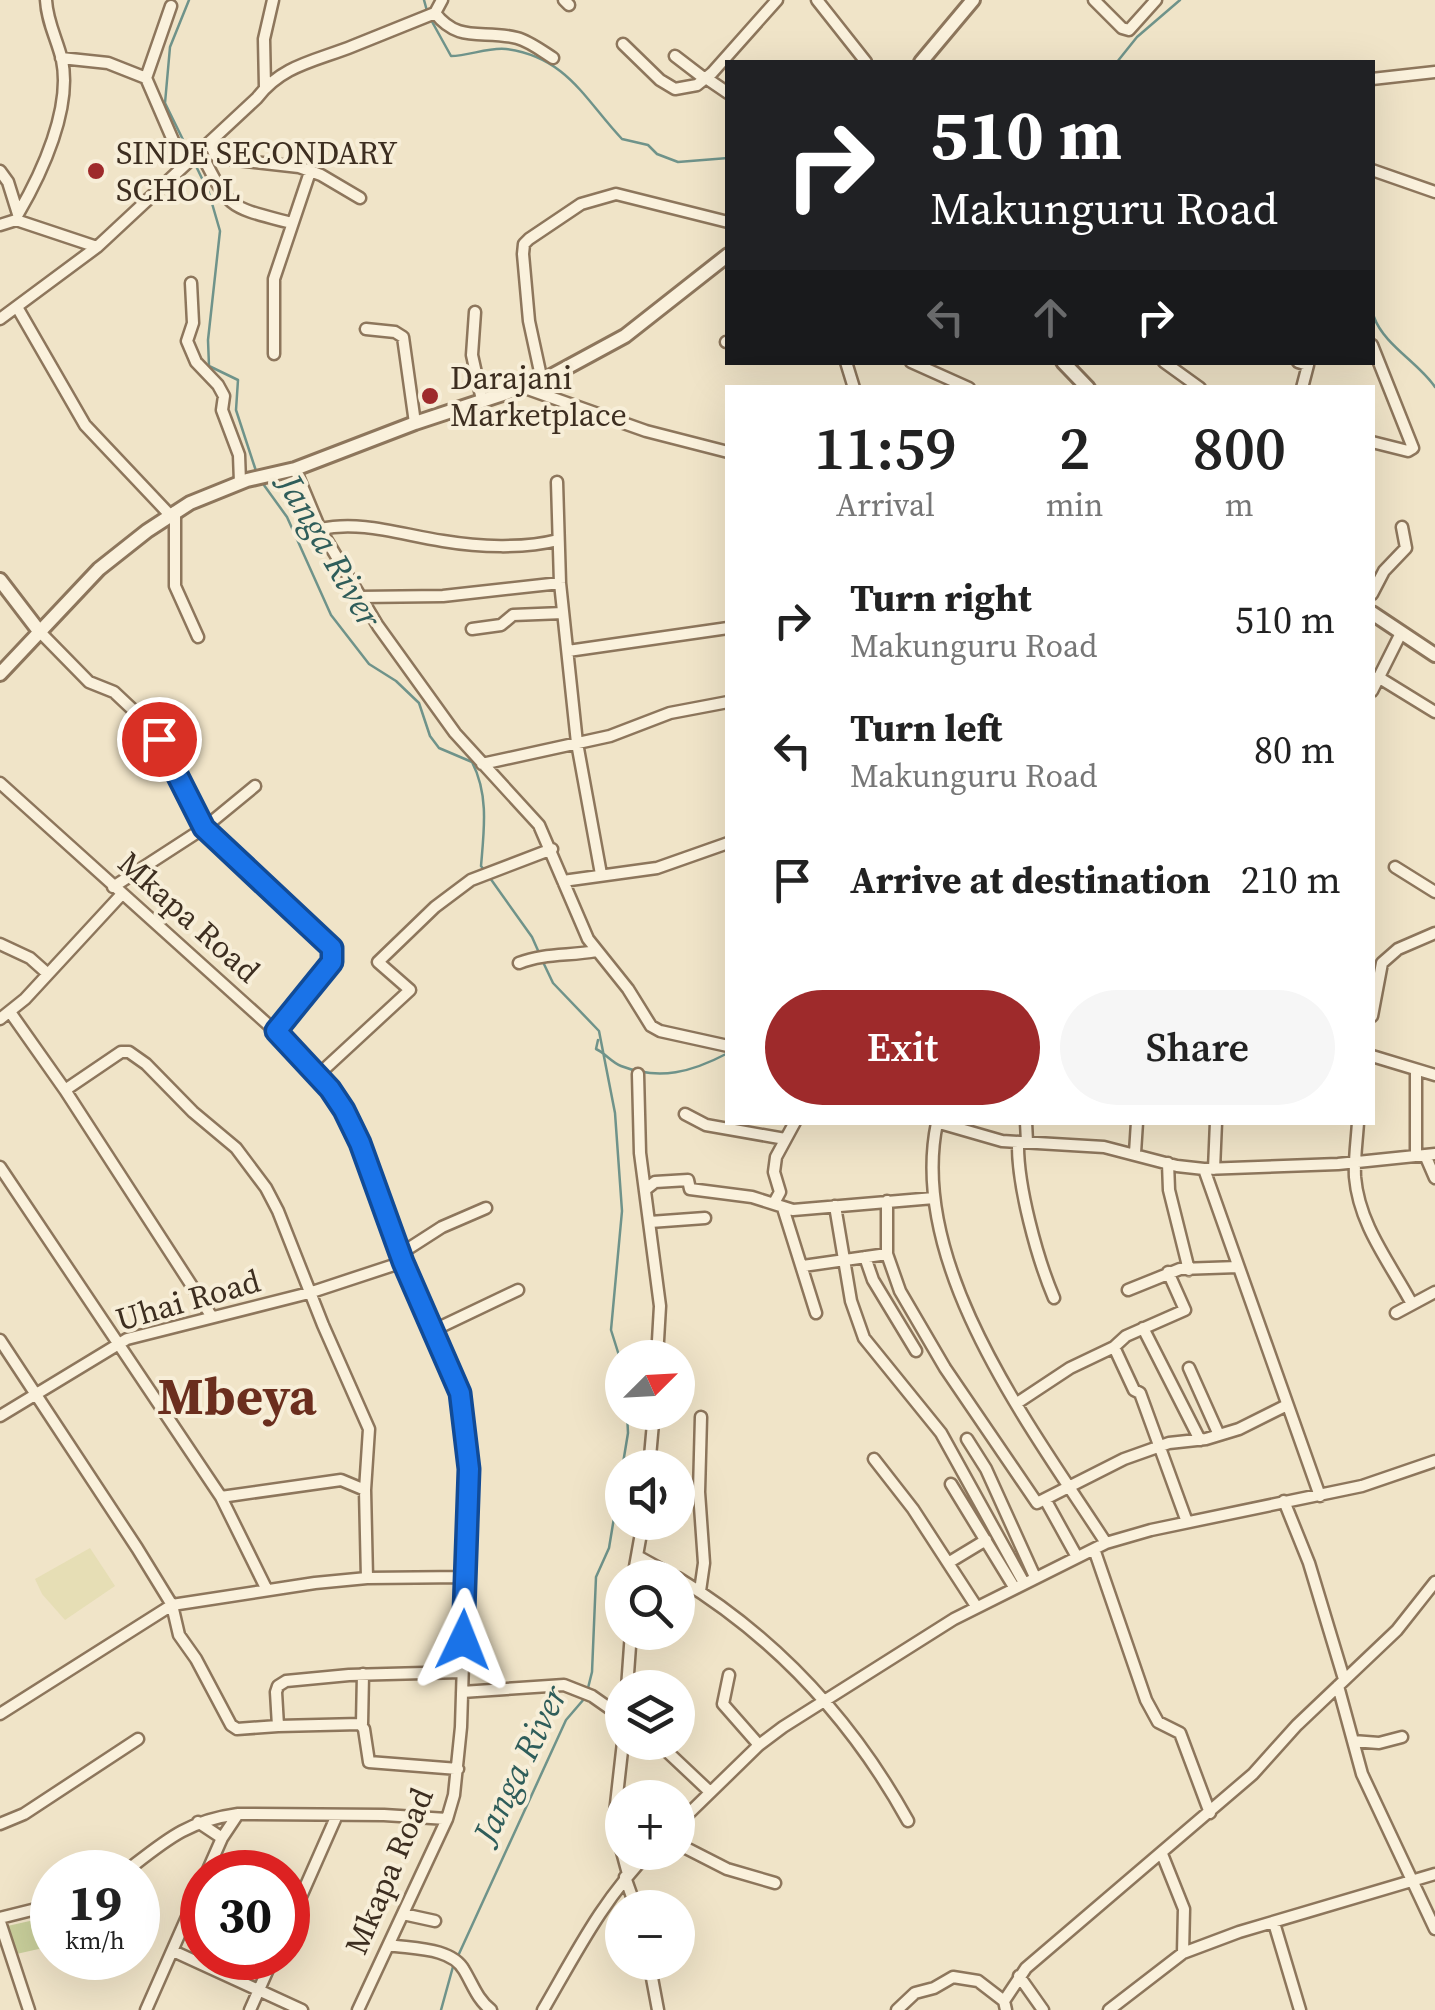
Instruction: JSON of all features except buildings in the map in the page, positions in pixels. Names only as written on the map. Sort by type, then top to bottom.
[{"type":"street","points":[[0,225],[17,217],[34,186],[64,100],[61,58],[46,0]]},
{"type":"street","points":[[265,87],[264,39],[274,0]]},
{"type":"street","points":[[0,319],[98,247],[265,87],[301,63],[435,13],[442,0]]},
{"type":"street","points":[[623,44],[660,80],[675,89],[697,85],[777,0]]},
{"type":"street","points":[[817,0],[864,60]]},
{"type":"street","points":[[923,60],[973,0]]},
{"type":"street","points":[[1094,0],[1128,30],[1156,0]]},
{"type":"street","points":[[171,6],[146,78],[182,166]]},
{"type":"street","points":[[435,13],[448,29],[461,34],[519,38],[553,58]]},
{"type":"street","points":[[675,56],[725,91]]},
{"type":"street","points":[[61,58],[108,63],[146,78]]},
{"type":"street","points":[[1375,79],[1435,72]]},
{"type":"street","points":[[205,147],[219,158],[287,165],[310,172],[360,198]]},
{"type":"street","points":[[205,147],[218,186],[232,206],[291,222]]},
{"type":"street","points":[[0,171],[8,182],[17,217]]},
{"type":"street","points":[[1375,171],[1435,192]]},
{"type":"street","points":[[274,354],[274,279],[310,172]]},
{"type":"street","points":[[542,381],[530,322],[523,254],[529,239],[581,204],[616,194],[725,221]]},
{"type":"street","points":[[17,217],[98,247]]},
{"type":"street","points":[[0,674],[99,569],[173,514],[243,481],[295,469],[415,423],[542,381],[625,336],[725,257]]},
{"type":"street","points":[[191,282],[193,323],[186,341],[196,362],[224,396],[222,410],[239,455],[243,481]]},
{"type":"street","points":[[17,307],[85,425],[107,452],[173,514],[175,586],[198,637]]},
{"type":"street","points":[[475,312],[472,355],[482,400]]},
{"type":"street","points":[[366,329],[395,332],[404,337],[415,423]]},
{"type":"street","points":[[1375,353],[1413,448],[1408,451],[1375,443]]},
{"type":"street","points":[[918,365],[962,385]]},
{"type":"street","points":[[1066,365],[1085,385]]},
{"type":"street","points":[[1168,365],[1196,385]]},
{"type":"street","points":[[522,387],[646,431],[725,451]]},
{"type":"street","points":[[295,469],[320,529],[330,540],[359,597],[444,720],[534,817],[552,850],[582,928],[596,951],[655,1030],[725,1045]]},
{"type":"street","points":[[557,482],[560,583],[577,743],[601,874]]},
{"type":"street","points":[[320,529],[363,526],[457,543],[531,545],[558,540]]},
{"type":"street","points":[[1375,588],[1384,571],[1406,548],[1402,527]]},
{"type":"street","points":[[0,580],[39,631],[89,682],[119,696],[154,731],[204,828],[332,948],[332,962],[276,1031]]},
{"type":"street","points":[[359,597],[443,596],[560,583]]},
{"type":"street","points":[[472,629],[501,626],[513,615],[564,613]]},
{"type":"street","points":[[1375,615],[1435,655]]},
{"type":"street","points":[[568,651],[725,628]]},
{"type":"street","points":[[1375,684],[1401,633]]},
{"type":"street","points":[[1378,677],[1435,712]]},
{"type":"street","points":[[482,764],[632,730],[661,716],[725,703]]},
{"type":"street","name":"Mkapa Road","points":[[0,783],[276,1031],[336,1098],[356,1134],[402,1258],[460,1393],[469,1469],[458,1768],[447,1818],[358,2010]]},
{"type":"street","points":[[212,1317],[65,1090],[5,1016],[48,974],[117,890],[255,786]]},
{"type":"street","points":[[563,880],[658,868],[725,844]]},
{"type":"street","points":[[318,1075],[410,990],[378,962],[435,907],[470,880],[552,850]]},
{"type":"street","points":[[1396,868],[1435,892]]},
{"type":"street","points":[[1375,983],[1386,958],[1398,949],[1434,936]]},
{"type":"street","points":[[0,944],[30,958],[48,974]]},
{"type":"street","points":[[519,963],[546,955],[574,956],[596,951]]},
{"type":"street","points":[[65,1090],[124,1051],[146,1064],[250,1164],[278,1212],[369,1428],[365,1490],[367,1578]]},
{"type":"street","points":[[1375,1057],[1435,1075]]},
{"type":"street","points":[[1416,1070],[1425,1155],[1435,1178]]},
{"type":"street","points":[[638,1074],[640,1153],[660,1306],[659,1340]]},
{"type":"street","points":[[686,1114],[706,1125],[785,1138]]},
{"type":"street","points":[[793,1125],[774,1166],[780,1186],[779,1205],[816,1313]]},
{"type":"street","points":[[936,1125],[931,1167],[934,1198],[946,1250],[966,1307],[988,1356],[1106,1543]]},
{"type":"street","points":[[942,1125],[984,1138],[1086,1144],[1209,1169],[1425,1155]]},
{"type":"street","points":[[1025,1125],[1018,1162],[1027,1209],[1054,1298]]},
{"type":"street","points":[[1135,1154],[1136,1125]]},
{"type":"street","points":[[1216,1125],[1209,1169],[1238,1267],[1320,1496]]},
{"type":"street","points":[[1358,1125],[1358,1194],[1370,1231],[1412,1304]]},
{"type":"street","points":[[1168,1163],[1169,1190],[1189,1270]]},
{"type":"street","points":[[0,1167],[220,1496],[266,1588]]},
{"type":"street","points":[[646,1189],[656,1182],[688,1180],[690,1189],[779,1205],[835,1206],[934,1198]]},
{"type":"street","points":[[887,1201],[886,1254],[909,1308],[1035,1502],[1046,1501],[1110,1464],[1160,1447],[1219,1435],[1287,1405]]},
{"type":"street","points":[[835,1206],[854,1315],[864,1338],[940,1433],[1024,1582]]},
{"type":"street","name":"Uhai Road","points":[[0,1416],[116,1344],[309,1292],[402,1258],[442,1227],[486,1208]]},
{"type":"street","points":[[650,1222],[705,1218]]},
{"type":"street","points":[[802,1266],[886,1254]]},
{"type":"street","points":[[865,1257],[872,1280],[916,1351]]},
{"type":"street","points":[[1128,1290],[1168,1272],[1238,1267]]},
{"type":"street","points":[[1016,1403],[1070,1368],[1185,1310],[1168,1272]]},
{"type":"street","points":[[434,1330],[518,1290]]},
{"type":"street","points":[[1396,1312],[1432,1294],[1435,1308]]},
{"type":"street","points":[[1143,1328],[1200,1440]]},
{"type":"street","points":[[0,1340],[172,1605],[176,1628],[231,1725],[238,1729],[362,1724]]},
{"type":"street","points":[[1114,1347],[1134,1390],[1140,1393],[1187,1522]]},
{"type":"street","points":[[1189,1368],[1219,1435]]},
{"type":"street","points":[[700,1591],[704,1563],[699,1492],[701,1417]]},
{"type":"street","points":[[967,1440],[986,1469],[1024,1582]]},
{"type":"street","points":[[874,1459],[913,1509],[976,1606]]},
{"type":"street","points":[[695,1806],[759,1744],[976,1606],[1106,1543],[1187,1522],[1320,1496],[1435,1461]]},
{"type":"street","points":[[220,1496],[341,1480],[365,1490]]},
{"type":"street","points":[[951,1484],[986,1540],[1024,1582]]},
{"type":"street","points":[[1046,1501],[1077,1558]]},
{"type":"street","points":[[1284,1501],[1309,1563],[1362,1774],[1435,1929]]},
{"type":"street","points":[[638,1560],[641,1540]]},
{"type":"street","points":[[948,1563],[986,1540]]},
{"type":"street","points":[[1094,1550],[1146,1700],[1158,1722],[1180,1734],[1210,1813]]},
{"type":"street","points":[[639,1556],[646,1560]]},
{"type":"street","points":[[0,1714],[172,1605],[266,1588],[367,1578],[465,1577]]},
{"type":"street","points":[[897,2010],[915,1993],[934,1988],[953,1976],[978,1981],[1006,2006],[1019,1976],[1253,1774],[1397,1630],[1435,1582]]},
{"type":"street","points":[[695,1588],[762,1638],[826,1702],[869,1754],[908,1822]]},
{"type":"street","points":[[278,1726],[276,1692],[280,1684],[363,1674],[462,1672]]},
{"type":"street","points":[[363,1674],[362,1724],[370,1762],[458,1768]]},
{"type":"street","points":[[728,1675],[725,1708],[759,1744]]},
{"type":"street","points":[[462,1692],[546,1684],[574,1686],[605,1704]]},
{"type":"street","points":[[1353,1741],[1402,1738]]},
{"type":"street","points":[[0,1824],[24,1814],[138,1739]]},
{"type":"street","points":[[621,1760],[614,1822],[631,1890]]},
{"type":"street","points":[[676,1760],[710,1790]]},
{"type":"street","points":[[153,1850],[198,1822],[238,1814],[447,1818]]},
{"type":"street","points":[[217,1850],[238,1814]]},
{"type":"street","points":[[310,1877],[337,1816]]},
{"type":"street","points":[[198,1822],[222,1838]]},
{"type":"street","points":[[695,1852],[728,1869],[775,1882]]},
{"type":"street","points":[[1162,1854],[1184,1909],[1183,1953]]},
{"type":"street","points":[[543,2010],[592,1926],[632,1870]]},
{"type":"street","points":[[1109,2010],[1183,1953],[1435,1874]]},
{"type":"street","points":[[29,2010],[0,1920],[30,1911]]},
{"type":"street","points":[[403,1914],[434,1921]]},
{"type":"street","points":[[1274,1923],[1300,2010]]},
{"type":"street","points":[[146,2010],[180,1935]]},
{"type":"street","points":[[389,1945],[457,1960],[480,2000],[491,2010]]},
{"type":"street","points":[[173,1951],[302,2010]]},
{"type":"street","points":[[1019,1976],[1043,2010]]},
{"type":"street","points":[[250,2010],[263,1980]]},
{"type":"street","points":[[652,1980],[658,2010]]},
{"type":"shaded area","points":[[90,1548],[115,1586],[65,1620],[42,1594],[35,1579]]},
{"type":"green space","points":[[30,1921],[30,1951],[12,1955],[3,1927]]},
{"type":"waterway","name":"Janga River","points":[[189,0],[170,47],[165,103],[189,152]]},
{"type":"waterway","points":[[424,0],[427,11]]},
{"type":"waterway","points":[[1119,60],[1137,37],[1180,0]]},
{"type":"waterway","points":[[430,18],[451,56],[506,49],[545,61],[573,82],[622,139],[648,145],[657,154],[678,162],[725,158]]},
{"type":"waterway","name":"Janga River","points":[[195,164],[220,231],[208,340],[209,366],[238,380],[236,410],[257,474]]},
{"type":"waterway","points":[[1375,318],[1393,345],[1435,387]]},
{"type":"waterway","name":"Janga River","points":[[261,481],[287,517],[331,615],[369,664],[396,681],[419,703],[430,736],[439,748],[472,762],[483,800],[481,866],[485,871]]},
{"type":"waterway","name":"Janga River","points":[[490,878],[532,937],[540,955]]},
{"type":"waterway","name":"Janga River","points":[[543,962],[553,983],[599,1031],[615,1113],[622,1211],[611,1330],[614,1340]]},
{"type":"waterway","points":[[598,1040],[596,1049],[614,1062],[649,1073],[689,1069],[725,1054]]},
{"type":"waterway","name":"Janga River","points":[[587,1692],[592,1672],[596,1577],[609,1548],[628,1430]]},
{"type":"waterway","name":"Janga River","points":[[458,1956],[566,1720],[584,1699]]},
{"type":"waterway","name":"Janga River","points":[[441,2010],[454,1963]]},
{"type":"place","name":"SINDE SECONDARY SCHOOL","points":[[96,171]]},
{"type":"place","name":"Darajani Marketplace","points":[[430,396]]},
{"type":"district","name":"Mbeya","points":[[237,1395]]},
{"type":"route","points":[[159,739],[204,828],[332,948],[332,962],[276,1031],[318,1075],[344,1110],[403,1262],[460,1393],[469,1469],[463,1640]]}]
